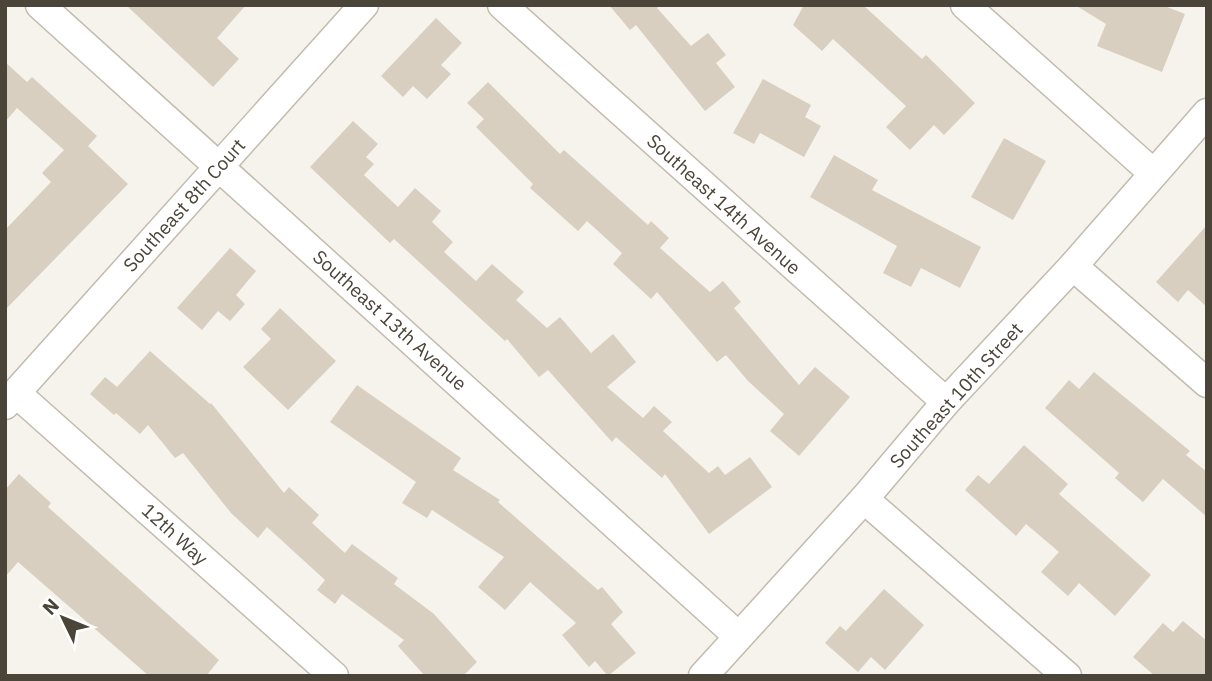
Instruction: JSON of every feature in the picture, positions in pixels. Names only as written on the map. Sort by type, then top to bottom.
[{"type":"street","name":"Southeast 13th Avenue","points":[[40,5],[738,636]]},
{"type":"street","name":"Southeast 8th Court","points":[[11,399],[364,5]]},
{"type":"street","name":"Southeast 14th Avenue","points":[[502,5],[946,402]]},
{"type":"street","points":[[965,5],[1153,173]]},
{"type":"street","name":"Southeast 10th Street","points":[[703,676],[864,499],[946,402],[1073,266],[1207,113]]},
{"type":"street","points":[[1073,266],[1207,383]]},
{"type":"street","name":"12th Way","points":[[11,399],[334,676]]},
{"type":"street","points":[[864,499],[1067,676]]},
{"type":"building","points":[[126,5],[246,5],[217,38],[239,59],[213,87]]},
{"type":"building","points":[[609,5],[660,5],[657,8],[691,46],[708,33],[726,55],[716,63],[735,87],[705,111],[636,25],[630,30]]},
{"type":"building","points":[[804,5],[863,5],[922,59],[926,55],[975,103],[944,135],[934,125],[910,150],[886,127],[906,106],[833,39],[822,51],[793,25]]},
{"type":"building","points":[[1075,5],[1162,5],[1185,14],[1162,72],[1097,46],[1106,24]]},
{"type":"building","points":[[436,18],[462,43],[441,65],[451,74],[427,99],[413,86],[403,97],[381,76]]},
{"type":"building","points":[[5,62],[27,82],[32,77],[97,136],[88,146],[128,184],[5,310],[5,230],[51,182],[42,173],[64,150],[17,108],[5,122]]},
{"type":"building","points":[[763,79],[811,105],[805,117],[821,126],[804,157],[760,133],[754,144],[733,133]]},
{"type":"building","points":[[488,82],[560,154],[564,150],[648,225],[651,221],[669,238],[660,248],[710,292],[723,281],[741,302],[734,308],[799,385],[815,367],[850,397],[799,456],[770,431],[784,414],[748,381],[726,355],[717,362],[657,292],[651,299],[613,264],[622,253],[587,221],[578,231],[530,188],[533,184],[476,127],[484,119],[467,103]]},
{"type":"building","points":[[353,121],[378,144],[366,157],[374,164],[364,175],[398,207],[415,188],[441,211],[432,222],[453,242],[444,252],[476,281],[492,264],[524,292],[516,300],[547,328],[560,317],[591,353],[613,334],[636,362],[607,387],[643,418],[654,406],[672,422],[663,431],[709,473],[718,466],[725,475],[750,457],[772,487],[709,534],[665,474],[662,478],[616,437],[612,442],[548,370],[539,377],[507,339],[505,341],[394,239],[390,243],[310,167]]},
{"type":"building","points":[[1004,138],[1046,161],[1013,220],[971,197]]},
{"type":"building","points":[[834,155],[878,180],[872,190],[981,247],[960,288],[921,268],[911,287],[883,273],[897,246],[810,197]]},
{"type":"building","points":[[1207,225],[1207,307],[1188,290],[1178,302],[1156,282]]},
{"type":"building","points":[[230,248],[256,271],[236,295],[245,304],[230,321],[218,311],[202,330],[177,308]]},
{"type":"building","points":[[280,308],[336,361],[288,410],[243,367],[271,339],[261,329]]},
{"type":"building","points":[[150,351],[211,403],[284,493],[289,487],[319,515],[312,523],[345,553],[352,544],[398,578],[394,584],[434,614],[477,662],[463,676],[425,676],[398,646],[404,640],[342,594],[335,604],[317,590],[325,580],[267,527],[258,538],[231,513],[183,453],[175,458],[148,425],[140,434],[90,394],[105,377],[117,387]]},
{"type":"building","points":[[1094,372],[1190,451],[1186,455],[1207,472],[1207,517],[1163,479],[1143,502],[1115,478],[1119,473],[1045,408],[1069,380],[1079,389]]},
{"type":"building","points":[[357,385],[461,458],[453,470],[500,500],[498,502],[598,590],[602,587],[623,612],[611,624],[636,653],[608,676],[595,661],[589,667],[562,635],[576,623],[530,582],[505,610],[478,587],[504,557],[432,510],[427,518],[402,503],[416,482],[330,422]]},
{"type":"building","points":[[1024,445],[1068,484],[1059,494],[1151,575],[1115,616],[1079,583],[1068,596],[1041,572],[1059,552],[1026,524],[1016,536],[965,490],[978,475],[989,484]]},
{"type":"building","points":[[19,474],[51,503],[48,507],[219,660],[206,676],[149,676],[18,562],[5,577],[5,490]]},
{"type":"building","points":[[884,589],[924,625],[885,670],[871,657],[858,672],[825,643],[840,626],[846,631]]},
{"type":"building","points":[[1183,621],[1207,641],[1207,676],[1155,676],[1133,657],[1163,623],[1173,632]]}]
